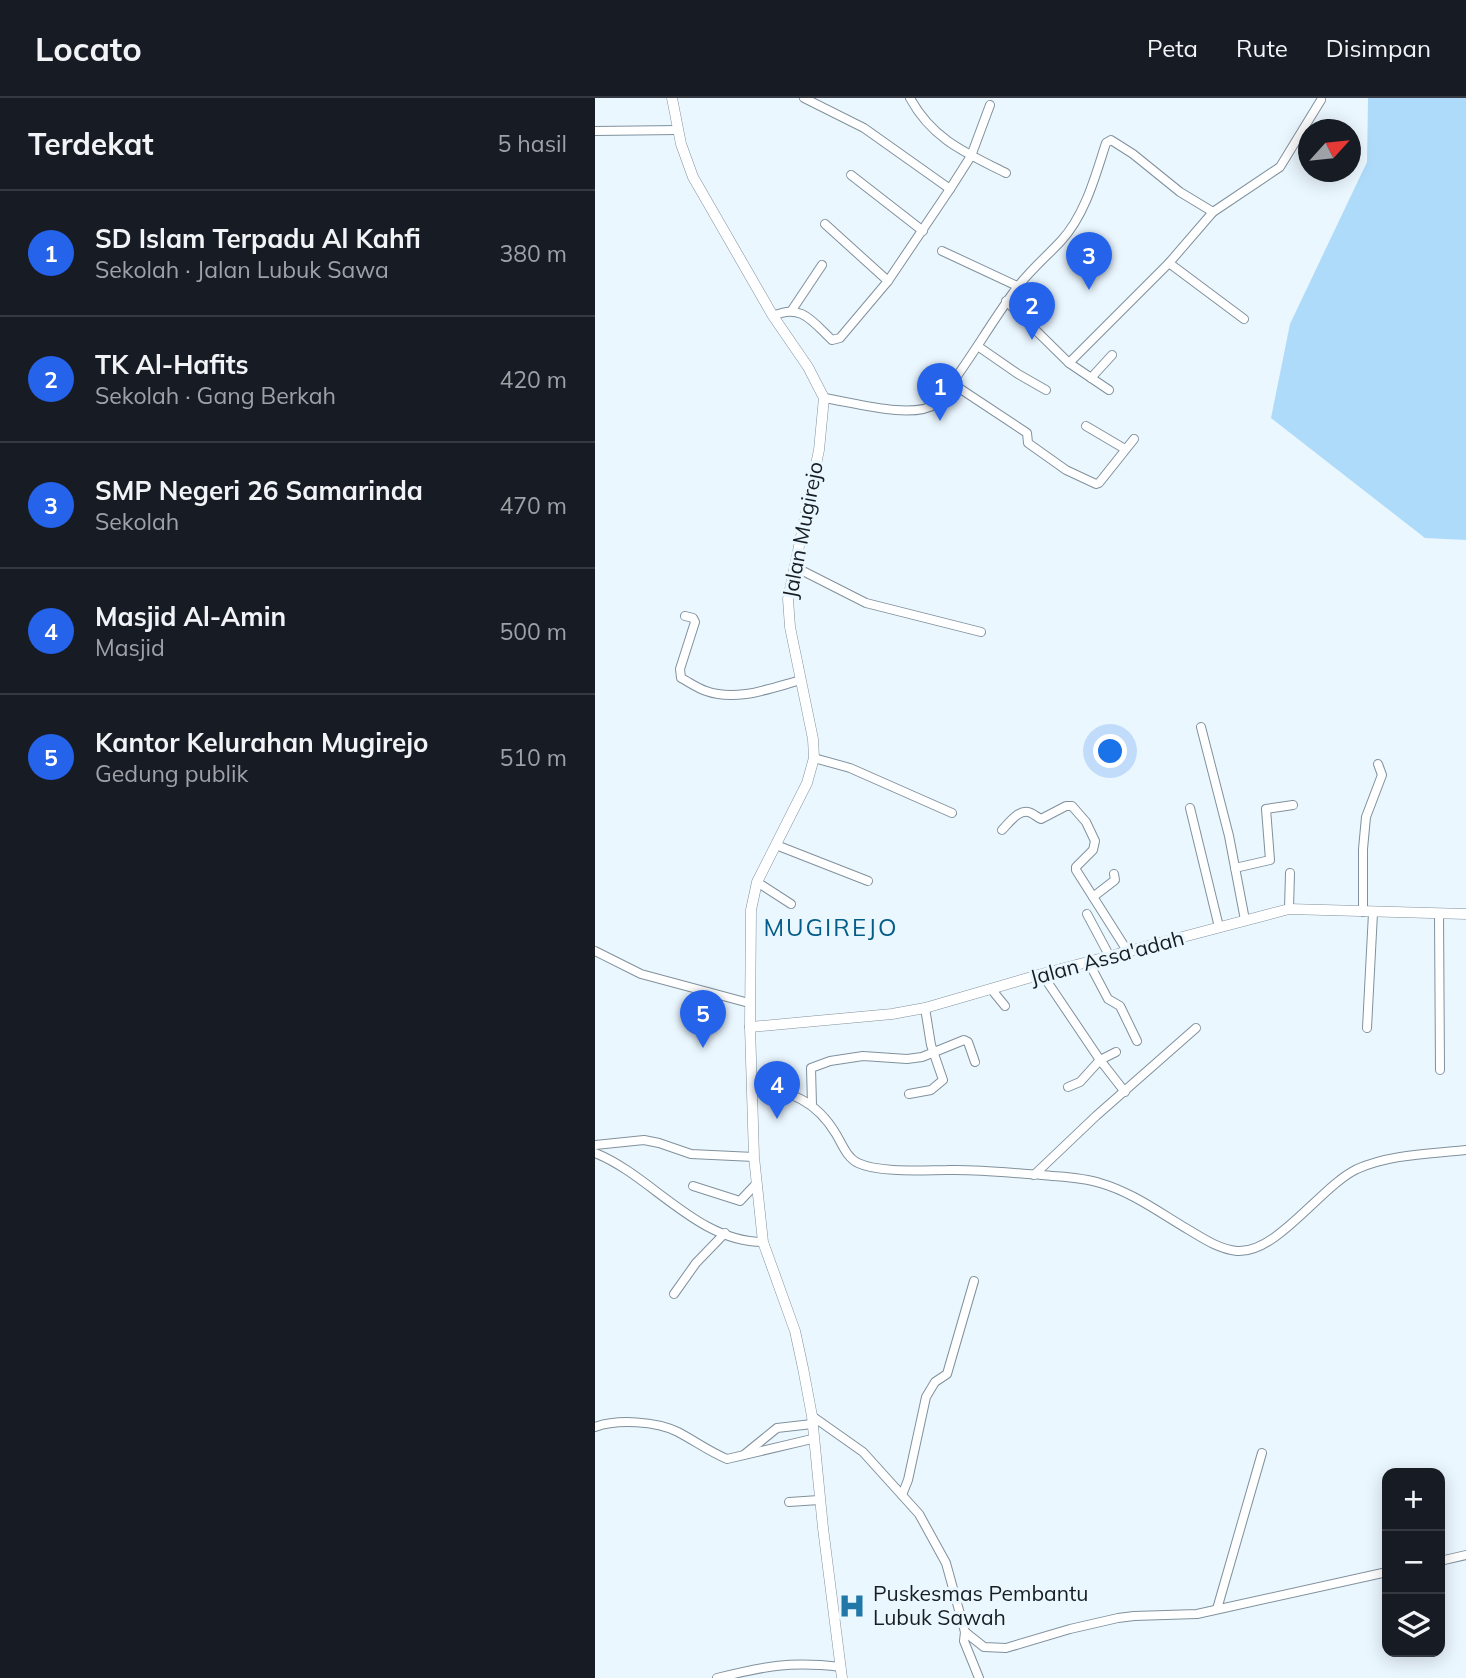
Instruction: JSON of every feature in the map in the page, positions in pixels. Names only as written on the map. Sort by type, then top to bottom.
[{"type":"street","points":[[672,98],[678,130],[693,177],[773,316],[809,367],[824,398],[912,411],[936,404],[979,347],[1017,286],[1072,226],[1081,211],[1106,143],[1111,140],[1180,192],[1213,212]]},
{"type":"street","points":[[804,98],[864,128],[950,189]]},
{"type":"street","points":[[910,98],[928,126],[971,156],[1006,173]]},
{"type":"street","points":[[1069,363],[1169,263],[1213,212],[1280,167],[1321,100]]},
{"type":"street","points":[[773,316],[792,310],[800,312],[832,340],[837,341],[888,281],[923,231],[971,156],[990,105]]},
{"type":"street","points":[[595,131],[678,130]]},
{"type":"street","points":[[851,175],[923,231]]},
{"type":"street","points":[[825,224],[888,281]]},
{"type":"street","points":[[942,251],[1017,286]]},
{"type":"street","points":[[1169,263],[1244,319]]},
{"type":"street","points":[[792,310],[821,265]]},
{"type":"street","points":[[1006,302],[1069,363],[1109,390]]},
{"type":"street","points":[[979,347],[1045,390]]},
{"type":"street","points":[[1091,378],[1111,355]]},
{"type":"street","points":[[953,384],[1028,433],[1028,443],[1066,470],[1096,484],[1100,483],[1134,439]]},
{"type":"street","name":"Jalan Mugirejo","points":[[824,398],[819,450],[788,610],[813,739],[814,758],[797,806],[757,882],[751,910],[749,1003],[754,1157],[762,1242],[795,1331],[812,1420],[812,1439],[841,1673]]},
{"type":"street","points":[[1086,426],[1125,449]]},
{"type":"street","points":[[795,568],[866,603],[981,632]]},
{"type":"street","points":[[685,616],[693,618],[695,622],[680,669],[681,678],[707,691],[734,695],[754,693],[801,680]]},
{"type":"street","points":[[1201,727],[1229,836],[1245,920]]},
{"type":"street","points":[[814,758],[850,768],[952,813]]},
{"type":"street","points":[[1367,1028],[1368,913],[1364,838],[1366,817],[1382,775],[1378,764]]},
{"type":"street","points":[[1234,868],[1270,860],[1266,809],[1293,805]]},
{"type":"street","points":[[1002,830],[1018,814],[1025,811],[1030,811],[1041,819],[1066,806],[1072,806],[1086,822],[1095,841],[1093,850],[1076,867],[1079,876],[1128,952]]},
{"type":"street","points":[[1190,808],[1219,927]]},
{"type":"street","points":[[776,845],[868,881]]},
{"type":"street","points":[[1289,909],[1290,873]]},
{"type":"street","points":[[1093,897],[1115,880],[1114,874]]},
{"type":"street","points":[[757,882],[791,904]]},
{"type":"street","name":"Jalan Assa'adah","points":[[750,1027],[892,1014],[925,1008],[1042,974],[1289,909],[1466,914]]},
{"type":"street","points":[[1087,914],[1110,957]]},
{"type":"street","points":[[1439,914],[1440,1070]]},
{"type":"street","points":[[595,951],[642,974],[749,1003]]},
{"type":"street","points":[[1089,963],[1108,999],[1120,1006],[1137,1041]]},
{"type":"street","points":[[1042,974],[1125,1092]]},
{"type":"street","points":[[992,990],[1005,1006]]},
{"type":"street","points":[[909,1094],[931,1090],[943,1080],[926,1026],[925,1008]]},
{"type":"street","points":[[1034,1175],[1196,1028]]},
{"type":"street","points":[[812,1105],[811,1068],[814,1065],[863,1056],[908,1059],[933,1053],[964,1040],[968,1042],[975,1062]]},
{"type":"street","points":[[1068,1087],[1080,1082],[1100,1060],[1116,1052]]},
{"type":"street","points":[[753,1088],[782,1090],[812,1105],[827,1119],[846,1153],[859,1164],[893,1170],[990,1169],[1100,1183],[1135,1198],[1217,1246],[1235,1251],[1252,1251],[1288,1226],[1355,1170],[1420,1154],[1466,1150]]},
{"type":"street","points":[[595,1145],[644,1140],[691,1154],[754,1157]]},
{"type":"street","points":[[595,1153],[619,1165],[674,1206],[725,1233],[747,1242],[762,1242]]},
{"type":"street","points":[[693,1186],[740,1200],[757,1184]]},
{"type":"street","points":[[674,1294],[696,1263],[725,1233]]},
{"type":"street","points":[[902,1495],[908,1480],[926,1397],[935,1382],[947,1374],[974,1282]]},
{"type":"street","points":[[743,1457],[779,1427],[812,1420],[863,1452],[929,1530],[946,1563],[965,1632],[964,1641],[979,1678]]},
{"type":"street","points":[[595,1427],[614,1421],[628,1421],[674,1430],[727,1459],[812,1439]]},
{"type":"street","points":[[1217,1609],[1262,1453]]},
{"type":"street","points":[[789,1502],[820,1500]]},
{"type":"street","points":[[1445,1560],[1466,1555]]},
{"type":"street","points":[[965,1632],[983,1647],[1006,1647],[1118,1618],[1197,1614],[1382,1573]]},
{"type":"street","points":[[717,1678],[790,1663],[841,1673]]},
{"type":"shaded area","points":[[1368,98],[1466,98],[1466,540],[1425,538],[1271,418],[1290,324],[1357,182],[1361,182],[1361,175],[1367,162]]},
{"type":"place","name":"SMP Negeri 26 Samarinda","points":[[1089,290]]},
{"type":"place","name":"TK Al-Hafits","points":[[1032,340]]},
{"type":"place","name":"SD Islam Terpadu Al Kahfi","points":[[940,421]]},
{"type":"place","name":"Kantor Kelurahan Mugirejo","points":[[703,1048]]},
{"type":"place","name":"Masjid Al-Amin","points":[[777,1119]]},
{"type":"place","name":"Puskesmas Pembantu Lubuk Sawah","points":[[852,1606]]},
{"type":"district","name":"MUGIREJO","points":[[831,928]]}]
